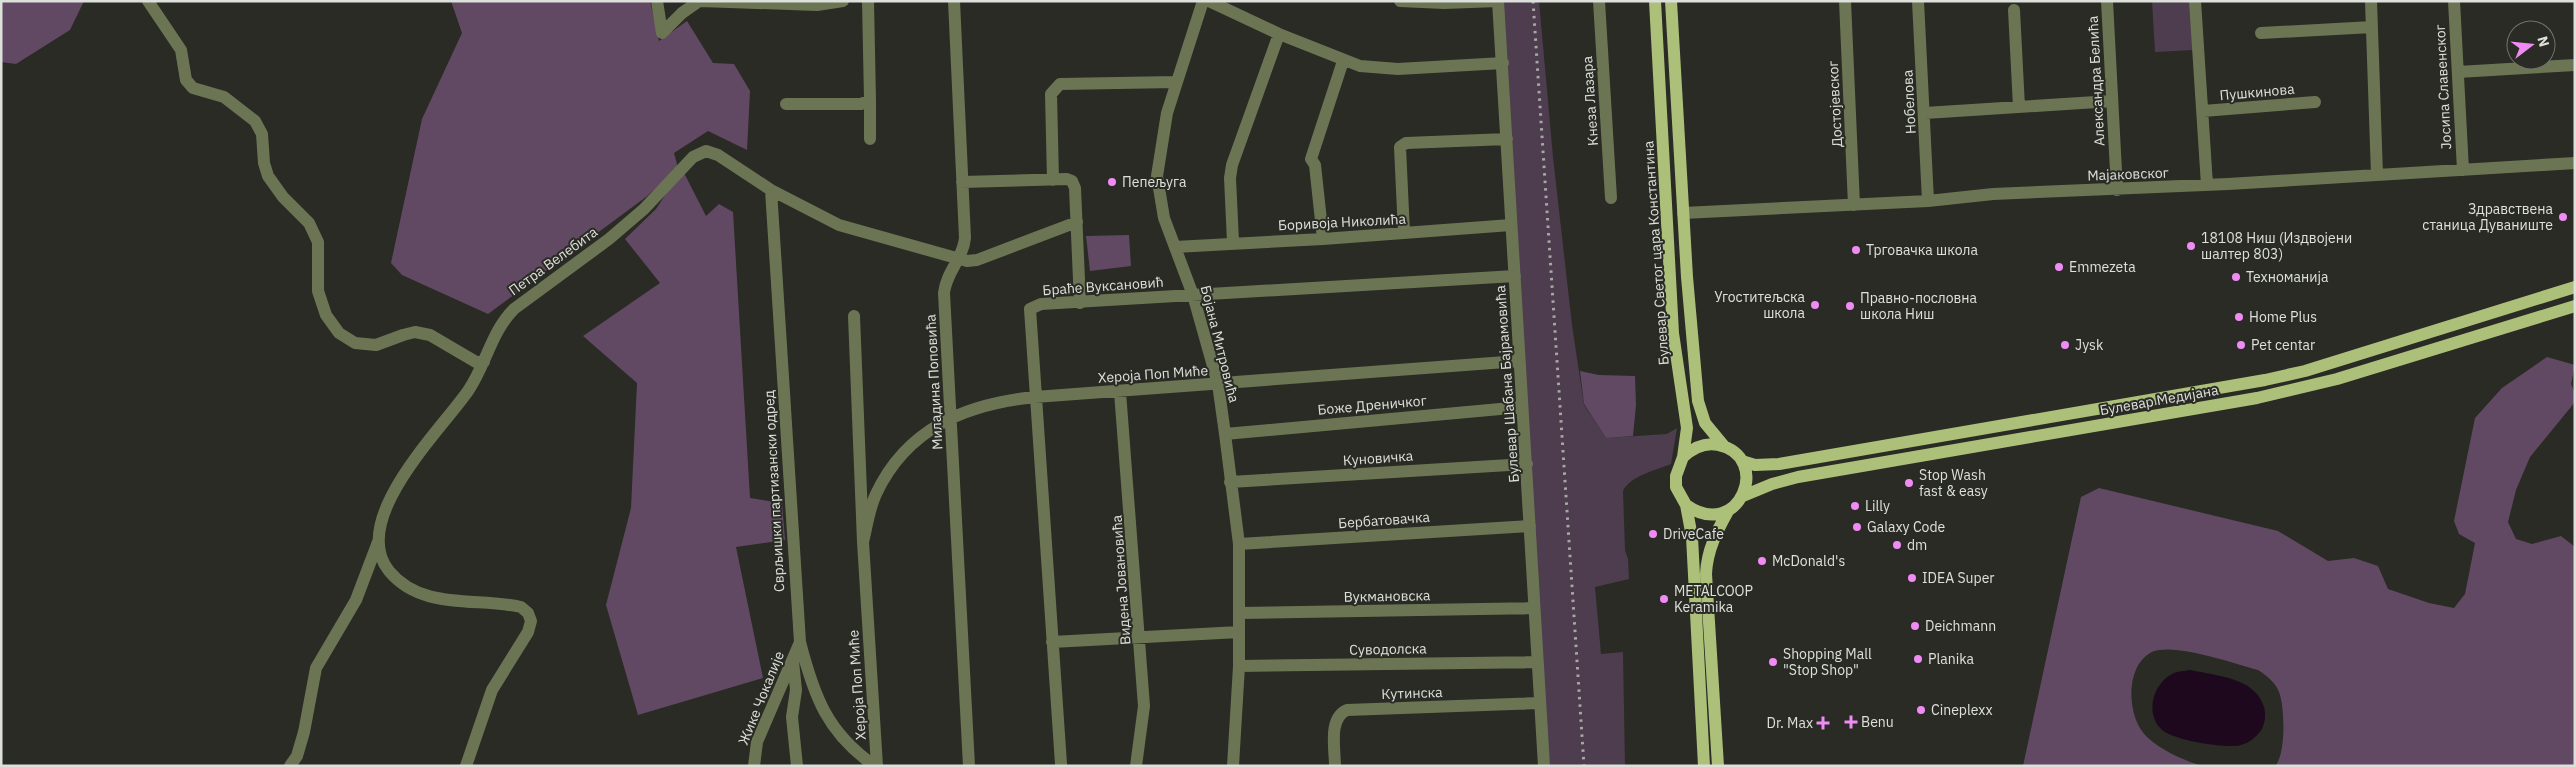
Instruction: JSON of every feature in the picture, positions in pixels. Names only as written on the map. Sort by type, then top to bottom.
[{"type":"main road","name":"Булевар Светог цара Константина","points":[[1655,1],[1673,333],[1687,428],[1683,457],[1676,476],[1676,486],[1686,506],[1692,537],[1704,766]]},
{"type":"main road","points":[[1671,1],[1692,342],[1698,401],[1705,423],[1724,446],[1734,452],[1742,461],[1746,472],[1747,485],[1743,496],[1728,511],[1714,538],[1707,560],[1706,574],[1718,766]]},
{"type":"main road","name":"Булевар Медијана","points":[[1742,461],[1755,465],[1778,464],[2265,380],[2305,371],[2575,287]]},
{"type":"main road","name":"Булевар Медијана","points":[[1743,496],[1761,488],[1798,477],[2266,396],[2337,379],[2575,306]]},
{"type":"main road","points":[[1683,457],[1702,445],[1724,446]]},
{"type":"main road","points":[[1686,506],[1706,515],[1728,511]]},
{"type":"street","points":[[148,1],[181,50],[186,80],[193,88],[224,98],[255,121],[262,134],[264,163],[268,176],[283,197],[309,223],[318,242],[318,291],[326,315],[339,332],[355,343],[376,345],[403,335],[423,334],[430,336],[476,362],[484,362]]},
{"type":"street","points":[[657,1],[662,33],[682,13],[700,1],[817,3],[843,1]]},
{"type":"street","points":[[868,1],[870,138]]},
{"type":"street","name":"Миладина Поповића","points":[[954,1],[964,238],[960,259],[946,281],[944,293],[969,766]]},
{"type":"street","name":"Бојана Митровића","points":[[1203,1],[1175,82],[1159,149],[1157,176],[1164,218],[1194,295],[1218,384],[1225,434],[1239,544],[1240,632],[1233,766]]},
{"type":"street","points":[[1209,1],[1280,34],[1343,61],[1360,66],[1398,69],[1503,63]]},
{"type":"street","points":[[1400,1],[1444,3],[1498,1]]},
{"type":"street","name":"Булевар Шабана Бајрамовића","points":[[1498,1],[1544,766]]},
{"type":"street","name":"Кнеза Лазара","points":[[1599,1],[1611,198]]},
{"type":"street","name":"Достојевског","points":[[1845,1],[1854,205]]},
{"type":"street","name":"Нобелова","points":[[1918,1],[1928,201]]},
{"type":"street","name":"Александра Белића","points":[[2107,1],[2117,190]]},
{"type":"street","name":"Пушкинова","points":[[2194,1],[2207,185]]},
{"type":"street","points":[[2371,1],[2376,175]]},
{"type":"street","name":"Јосипа Славенског","points":[[2454,1],[2463,170]]},
{"type":"street","points":[[2014,10],[2019,107]]},
{"type":"street","points":[[2261,34],[2372,26]]},
{"type":"street","points":[[1232,242],[1230,178],[1232,164],[1280,34]]},
{"type":"street","points":[[1323,239],[1315,165],[1311,159],[1343,61]]},
{"type":"street","points":[[2458,72],[2575,65]]},
{"type":"street","points":[[1053,180],[1051,94],[1054,88],[1060,84],[1175,82]]},
{"type":"street","points":[[786,104],[861,104],[870,100]]},
{"type":"street","points":[[1925,113],[2112,102]]},
{"type":"street","name":"Пушкинова","points":[[2202,111],[2315,102]]},
{"type":"street","points":[[1404,233],[1400,147],[1406,143],[1507,139]]},
{"type":"street","name":"Петра Велебита","points":[[466,766],[492,690],[528,632],[531,621],[528,613],[521,607],[432,598],[406,584],[389,570],[379,551],[378,542],[383,513],[406,472],[469,390],[502,321],[514,309],[610,239],[644,209],[673,176],[699,153],[709,151],[772,190],[839,225],[960,259],[977,260],[1076,222]]},
{"type":"street","name":"Мајаковског","points":[[1684,213],[1928,201],[1993,194],[2117,190],[2575,163]]},
{"type":"street","points":[[962,182],[1069,180],[1074,185],[1080,303]]},
{"type":"street","name":"Сврљишки партизански одред","points":[[772,190],[800,642],[810,683],[824,713],[842,739],[876,766]]},
{"type":"street","name":"Боривоја Николића","points":[[1175,247],[1232,242],[1323,239],[1511,225]]},
{"type":"street","name":"Браће Вуксановић","points":[[1061,764],[1030,309],[1041,304],[1515,276]]},
{"type":"street","name":"Хероја Поп Миће","points":[[854,316],[863,542],[876,766]]},
{"type":"street","name":"Хероја Поп Миће","points":[[863,542],[871,508],[884,479],[897,460],[924,434],[952,417],[1001,400],[1519,361]]},
{"type":"street","name":"Видена Јовановића","points":[[1120,392],[1144,706],[1136,766]]},
{"type":"street","name":"Боже Дреничког","points":[[1225,434],[1522,407]]},
{"type":"street","name":"Куновичка","points":[[1230,482],[1527,464]]},
{"type":"street","name":"Бербатовачка","points":[[1239,544],[1530,526]]},
{"type":"street","points":[[290,766],[297,756],[304,732],[316,668],[356,600],[378,542]]},
{"type":"street","name":"Вукмановска","points":[[1240,613],[1534,608]]},
{"type":"street","points":[[1052,642],[1240,632]]},
{"type":"street","name":"Жике Чокалије","points":[[754,766],[757,742],[800,642]]},
{"type":"street","points":[[792,660],[796,690],[792,717],[797,766]]},
{"type":"street","name":"Суводолска","points":[[1239,666],[1537,662]]},
{"type":"street","name":"Кутинска","points":[[1335,766],[1335,725],[1340,715],[1347,710],[1540,703]]},
{"type":"shaded area","points":[[1,1],[84,1],[70,30],[16,64],[1,62]]},
{"type":"shaded area","points":[[451,1],[650,1],[659,41],[687,21],[713,63],[734,64],[750,91],[747,150],[708,131],[674,153],[678,168],[646,197],[488,314],[402,275],[391,263],[422,119],[462,33]]},
{"type":"shaded area","points":[[1499,1],[1539,1],[1553,157],[1572,325],[1584,405],[1606,438],[1667,434],[1677,428],[1671,464],[1637,477],[1623,491],[1625,550],[1628,559],[1629,579],[1595,587],[1601,654],[1623,652],[1625,766],[1545,766]]},
{"type":"shaded area","points":[[2152,1],[2191,1],[2194,50],[2155,52]]},
{"type":"shaded area","points":[[682,169],[706,216],[719,204],[733,212],[750,498],[782,503],[785,540],[736,547],[763,678],[638,715],[606,605],[631,508],[637,383],[583,336],[660,283],[625,239],[656,209]]},
{"type":"shaded area","points":[[1129,235],[1131,266],[1090,271],[1086,236]]},
{"type":"shaded area","points":[[2547,357],[2575,365],[2571,384],[2575,393],[2575,402],[2530,457],[2516,490],[2508,522],[2516,539],[2532,544],[2561,536],[2575,547],[2575,766],[2275,766],[2279,760],[2283,742],[2283,719],[2281,699],[2278,689],[2273,682],[2258,670],[2203,655],[2160,650],[2150,653],[2142,660],[2136,670],[2131,694],[2136,719],[2141,730],[2160,747],[2174,755],[2202,766],[2023,766],[2081,497],[2099,488],[2278,531],[2328,561],[2354,558],[2378,566],[2388,589],[2429,603],[2454,608],[2465,594],[2475,543],[2459,534],[2454,521],[2475,418],[2502,388]]},
{"type":"shaded area","points":[[1580,371],[1599,375],[1635,376],[1636,405],[1633,436],[1606,438],[1584,404]]},
{"type":"shaded area","points":[[2190,670],[2222,676],[2252,689],[2259,697],[2265,713],[2263,727],[2257,735],[2243,745],[2227,746],[2185,739],[2161,729],[2153,715],[2153,699],[2156,692],[2165,679],[2172,674]]},
{"type":"railway","points":[[1533,1],[1584,766]]},
{"type":"place","name":"Пепељуга","points":[[1112,182]]},
{"type":"place","name":"Здравствена станица Дуваниште","points":[[2563,217]]},
{"type":"place","name":"18108 Ниш (Издвојени шалтер 803)","points":[[2191,246]]},
{"type":"place","name":"Трговачка школа","points":[[1856,250]]},
{"type":"place","name":"Emmezeta","points":[[2059,267]]},
{"type":"place","name":"Техноманија","points":[[2236,277]]},
{"type":"place","name":"Угоститељска школа","points":[[1815,305]]},
{"type":"place","name":"Правно-пословна школа Ниш","points":[[1850,306]]},
{"type":"place","name":"Home Plus","points":[[2239,317]]},
{"type":"place","name":"Jysk","points":[[2065,345]]},
{"type":"place","name":"Pet centar","points":[[2241,345]]},
{"type":"place","name":"Stop Wash fast & easy","points":[[1909,483]]},
{"type":"place","name":"Lilly","points":[[1855,506]]},
{"type":"place","name":"Galaxy Code","points":[[1857,527]]},
{"type":"place","name":"DriveCafe","points":[[1653,534]]},
{"type":"place","name":"dm","points":[[1897,545]]},
{"type":"place","name":"McDonald's","points":[[1762,561]]},
{"type":"place","name":"IDEA Super","points":[[1912,578]]},
{"type":"place","name":"METALCOOP Keramika","points":[[1664,599]]},
{"type":"place","name":"Deichmann","points":[[1915,626]]},
{"type":"place","name":"Planika","points":[[1918,659]]},
{"type":"place","name":"Shopping Mall \"Stop Shop\"","points":[[1773,662]]},
{"type":"place","name":"Cineplexx","points":[[1921,710]]},
{"type":"place","name":"Benu","points":[[1851,722]]},
{"type":"place","name":"Dr. Max","points":[[1823,723]]}]
